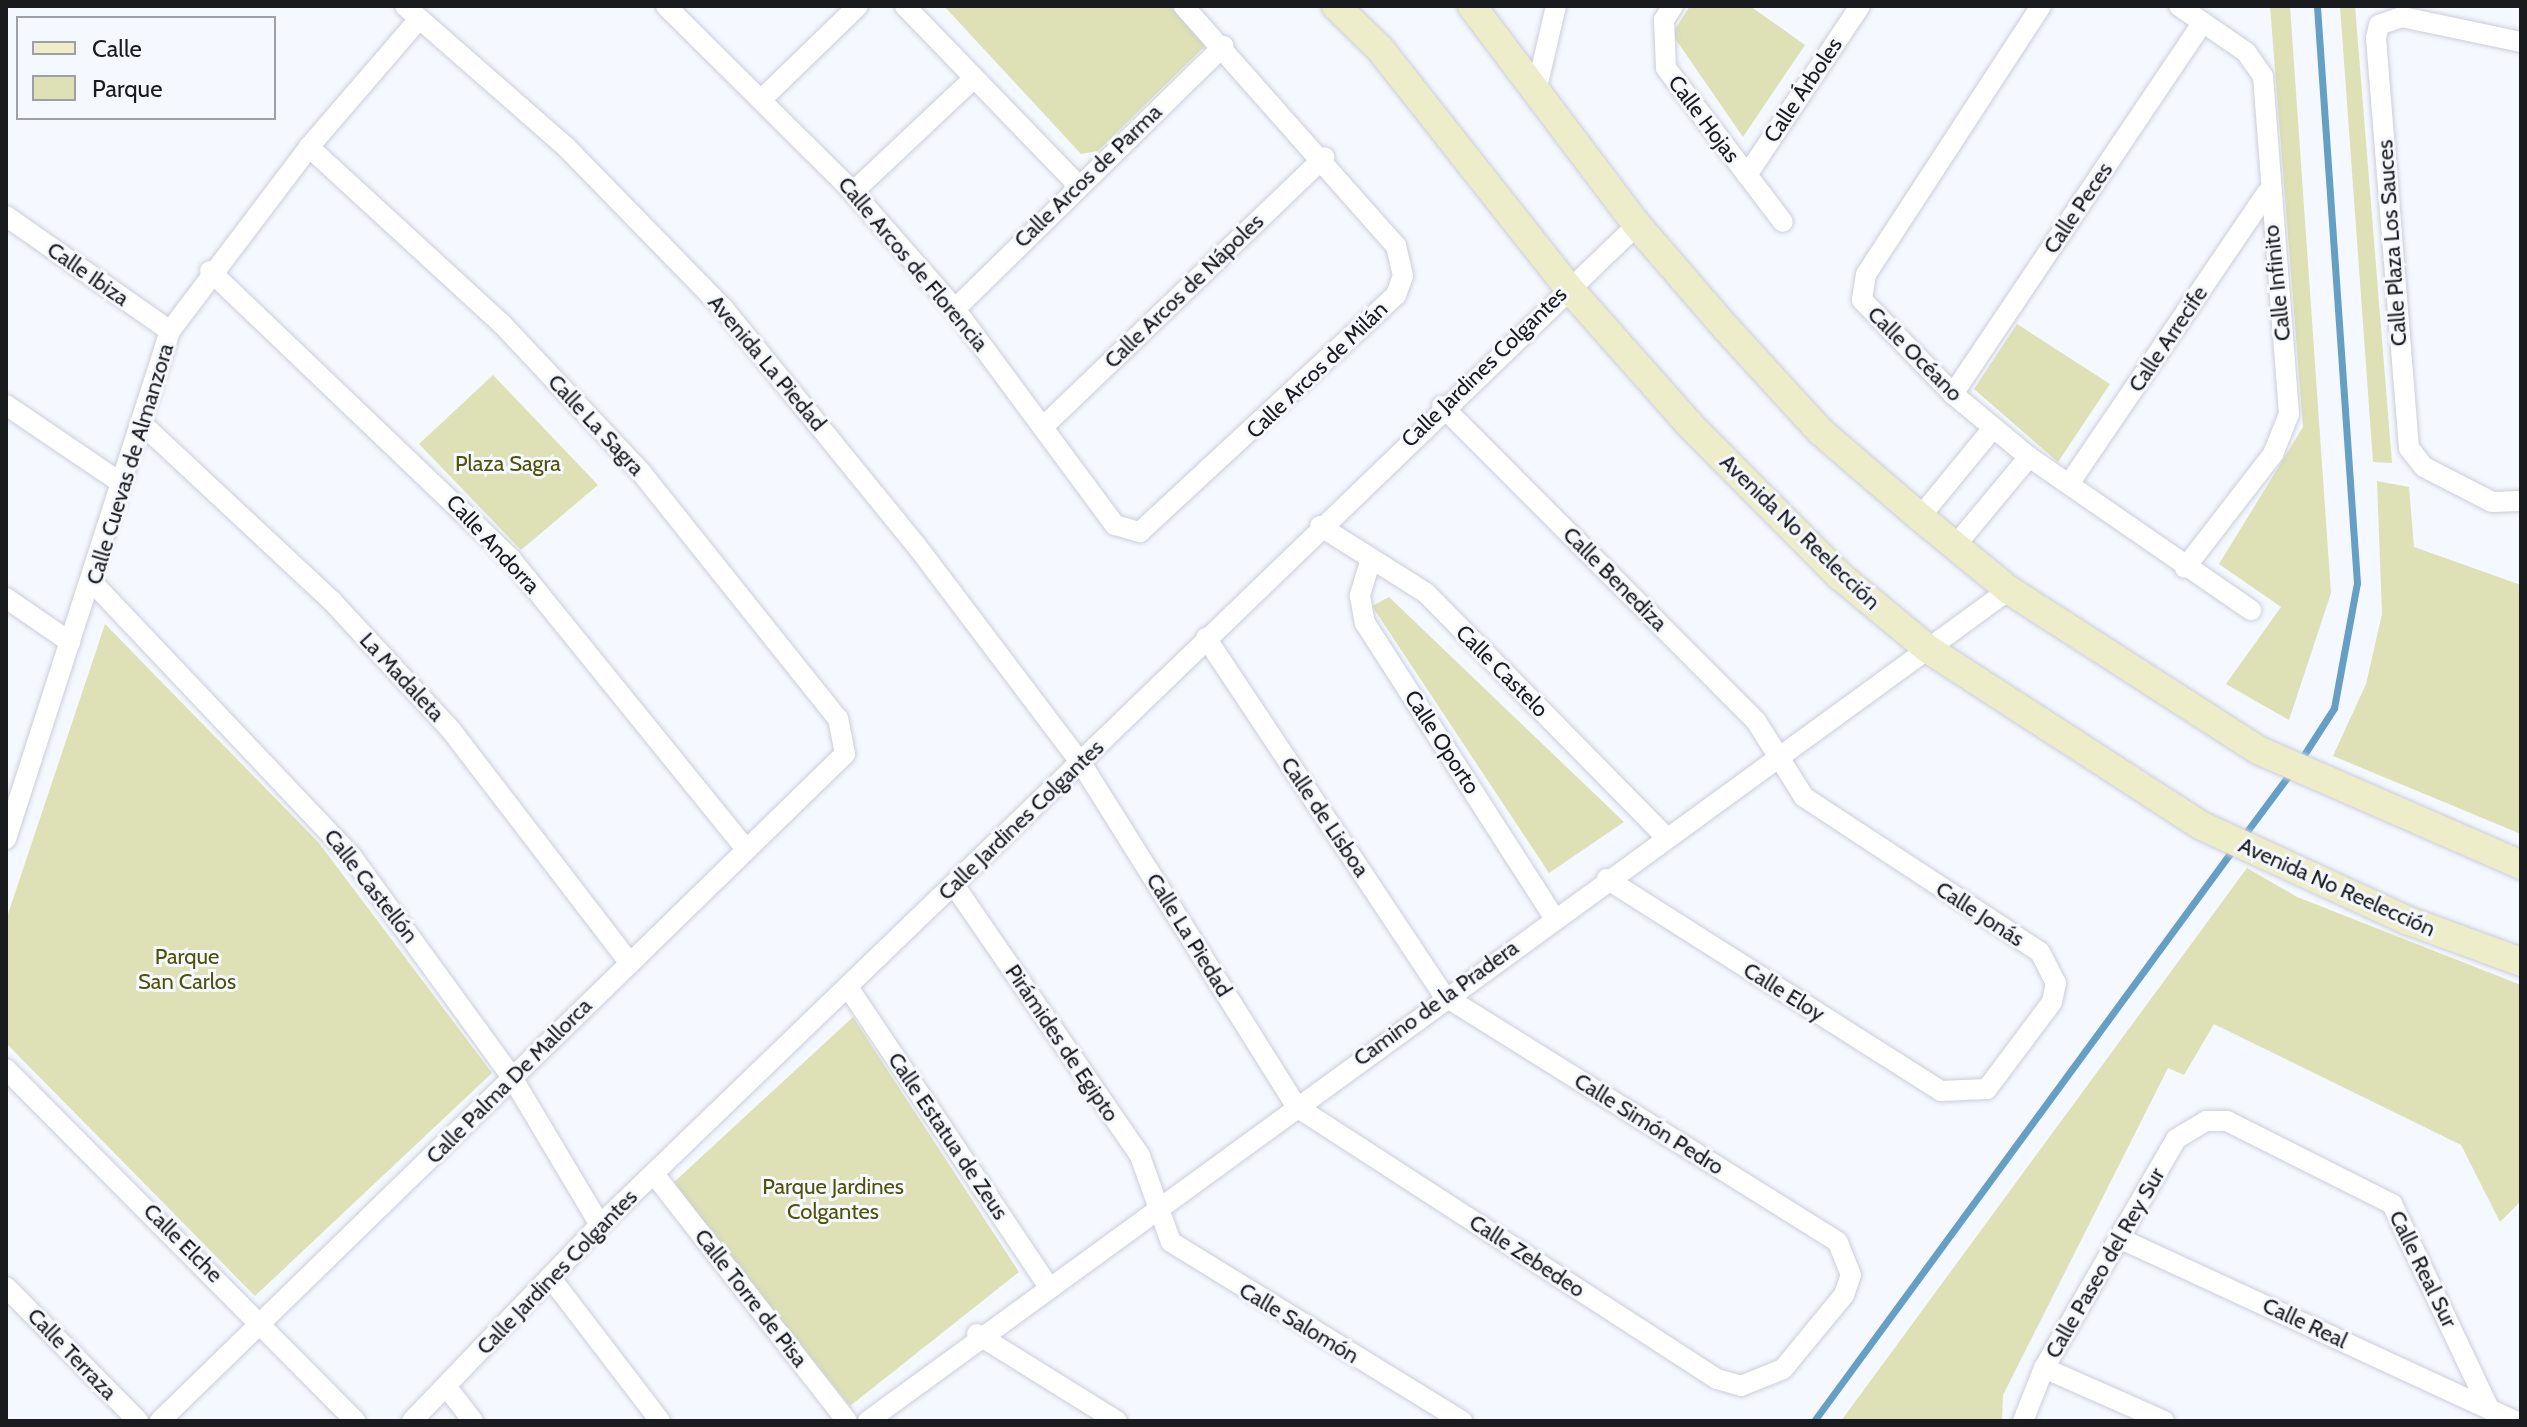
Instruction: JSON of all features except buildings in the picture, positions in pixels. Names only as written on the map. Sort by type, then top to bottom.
[{"type":"main road","name":"Avenida No Reelección","points":[[1336,6],[1380,49],[1567,286],[1818,554],[1928,649],[2202,826],[2521,962]]},
{"type":"main road","points":[[1472,6],[1537,87],[1637,225],[1820,431],[1955,546],[2009,590],[2258,750],[2521,865]]},
{"type":"street","name":"Calle Arcos de Florencia","points":[[666,6],[763,98],[853,192],[955,309],[1045,425],[1115,525],[1140,532]]},
{"type":"street","points":[[763,98],[858,6]]},
{"type":"street","points":[[905,6],[1078,185]]},
{"type":"street","name":"Calle Arcos de Milán","points":[[1140,532],[1396,295],[1404,261],[1396,246],[1324,157],[1184,6]]},
{"type":"street","points":[[1537,87],[1556,6]]},
{"type":"street","name":"Calle Hojas","points":[[1673,6],[1664,20],[1666,68],[1783,222]]},
{"type":"street","name":"Calle Árboles","points":[[1747,175],[1860,6]]},
{"type":"street","name":"Calle Océano","points":[[2041,6],[1862,287],[1869,313],[1953,394],[2029,457],[2185,568],[2251,610]]},
{"type":"street","name":"Calle Infinito","points":[[2179,6],[2246,52],[2263,76],[2267,193],[2288,390],[2285,433],[2185,568]]},
{"type":"street","name":"Calle Cuevas de Almanzora","points":[[6,839],[12,793],[94,584],[121,483],[170,331],[210,271],[412,13]]},
{"type":"street","name":"Avenida La Piedad","points":[[412,13],[566,147],[724,309],[1081,763]]},
{"type":"street","name":"Calle Plaza Los Sauces","points":[[2521,42],[2402,17],[2379,25],[2414,459],[2492,502],[2521,501]]},
{"type":"street","name":"Calle Peces","points":[[1953,394],[2203,22]]},
{"type":"street","name":"Calle Arcos de Parma","points":[[955,309],[1078,185],[1224,46]]},
{"type":"street","points":[[853,192],[974,78]]},
{"type":"street","name":"Calle La Sagra","points":[[309,147],[502,324],[641,472],[838,719],[845,737]]},
{"type":"street","name":"Calle Arcos de Nápoles","points":[[1045,425],[1324,157]]},
{"type":"street","name":"Calle Arrecife","points":[[2069,484],[2267,193]]},
{"type":"street","name":"Calle Ibiza","points":[[6,216],[170,331]]},
{"type":"street","name":"Calle Jardines Colgantes","points":[[412,1421],[600,1225],[1081,763],[1442,406],[1567,286],[1637,225]]},
{"type":"street","name":"Calle Andorra","points":[[210,271],[511,559],[744,847]]},
{"type":"street","points":[[6,405],[121,483]]},
{"type":"street","name":"Calle Benediza","points":[[1442,406],[1756,721],[1779,758]]},
{"type":"street","name":"La Madaleta","points":[[141,423],[331,600],[451,730],[629,962]]},
{"type":"street","points":[[1920,517],[1993,428]]},
{"type":"street","points":[[1955,546],[2029,457]]},
{"type":"street","name":"Calle Castelo","points":[[1320,526],[1426,593],[1667,838]]},
{"type":"street","name":"Calle Oporto","points":[[1371,559],[1360,596],[1365,623],[1554,917]]},
{"type":"street","name":"Calle Castellón","points":[[94,584],[352,857],[513,1079],[600,1225]]},
{"type":"street","name":"Camino de la Pradera","points":[[868,1421],[977,1334],[1297,1107],[1444,996],[2009,590]]},
{"type":"street","points":[[6,598],[70,642]]},
{"type":"street","name":"Calle de Lisboa","points":[[1206,638],[1444,996]]},
{"type":"street","name":"Calle Palma De Mallorca","points":[[160,1421],[513,1079],[744,847],[835,770],[845,737]]},
{"type":"street","name":"Calle Jonás","points":[[1779,758],[1819,811],[2040,952],[2051,967],[2052,1002],[2002,1076],[1965,1095]]},
{"type":"street","name":"Calle La Piedad","points":[[1081,763],[1297,1107]]},
{"type":"street","name":"Calle Eloy","points":[[1607,879],[1941,1091],[1965,1095]]},
{"type":"street","name":"Pirámides de Egipto","points":[[954,885],[1140,1156],[1158,1206]]},
{"type":"street","name":"Calle Estatua de Zeus","points":[[848,987],[1047,1284]]},
{"type":"street","name":"Calle Simón Pedro","points":[[1444,996],[1838,1242],[1848,1257],[1844,1295],[1764,1382]]},
{"type":"street","name":"Calle Elche","points":[[6,1069],[262,1320],[355,1421]]},
{"type":"street","name":"Calle Zebedeo","points":[[1297,1107],[1717,1379],[1764,1382]]},
{"type":"street","name":"Calle Paseo del Rey Sur","points":[[2023,1421],[2044,1368],[2176,1139],[2206,1121]]},
{"type":"street","name":"Calle Real Sur","points":[[2206,1121],[2227,1121],[2392,1204],[2489,1408]]},
{"type":"street","name":"Calle Torre de Pisa","points":[[654,1174],[847,1421]]},
{"type":"street","name":"Calle Salomón","points":[[1158,1206],[1184,1253],[1462,1421]]},
{"type":"street","name":"Calle Real","points":[[2121,1239],[2489,1408]]},
{"type":"street","points":[[550,1277],[660,1421]]},
{"type":"street","name":"Calle Terraza","points":[[6,1287],[138,1421]]},
{"type":"street","points":[[977,1334],[1117,1421]]},
{"type":"street","points":[[2044,1368],[2164,1421]]},
{"type":"street","points":[[446,1386],[473,1421]]},
{"type":"street","points":[[2489,1408],[2514,1421]]},
{"type":"green space","points":[[944,6],[1170,6],[1206,45],[1098,151],[1081,154]]},
{"type":"green space","points":[[1690,6],[1750,6],[1805,45],[1743,137],[1672,34]]},
{"type":"green space","points":[[2270,6],[2290,6],[2331,593],[2289,720],[2226,684],[2281,607],[2219,564],[2303,427]]},
{"type":"green space","points":[[2340,6],[2355,6],[2392,463],[2373,462]]},
{"type":"green space","points":[[2017,324],[2110,384],[2058,462],[1974,389]]},
{"type":"green space","name":"Plaza Sagra","points":[[493,375],[598,485],[521,550],[419,444]]},
{"type":"green space","points":[[2377,481],[2409,487],[2414,547],[2521,585],[2521,834],[2333,756],[2366,684],[2382,614]]},
{"type":"green space","points":[[1389,597],[1624,822],[1549,873],[1372,606]]},
{"type":"green space","name":"Parque San Carlos","points":[[105,624],[319,843],[492,1073],[255,1296],[6,1043],[6,920]]},
{"type":"green space","points":[[2247,868],[2297,897],[2521,985],[2521,1201],[2500,1222],[2461,1145],[2214,1024],[2184,1075],[2168,1068],[2003,1395],[2002,1421],[1841,1421]]},
{"type":"green space","name":"Parque Jardines Colgantes","points":[[853,1017],[1019,1272],[850,1406],[672,1184]]},
{"type":"waterway","points":[[2300,761],[2334,708],[2357,583],[2317,6]]},
{"type":"waterway","points":[[2242,838],[2292,771]]},
{"type":"waterway","points":[[1814,1421],[2234,848]]}]
